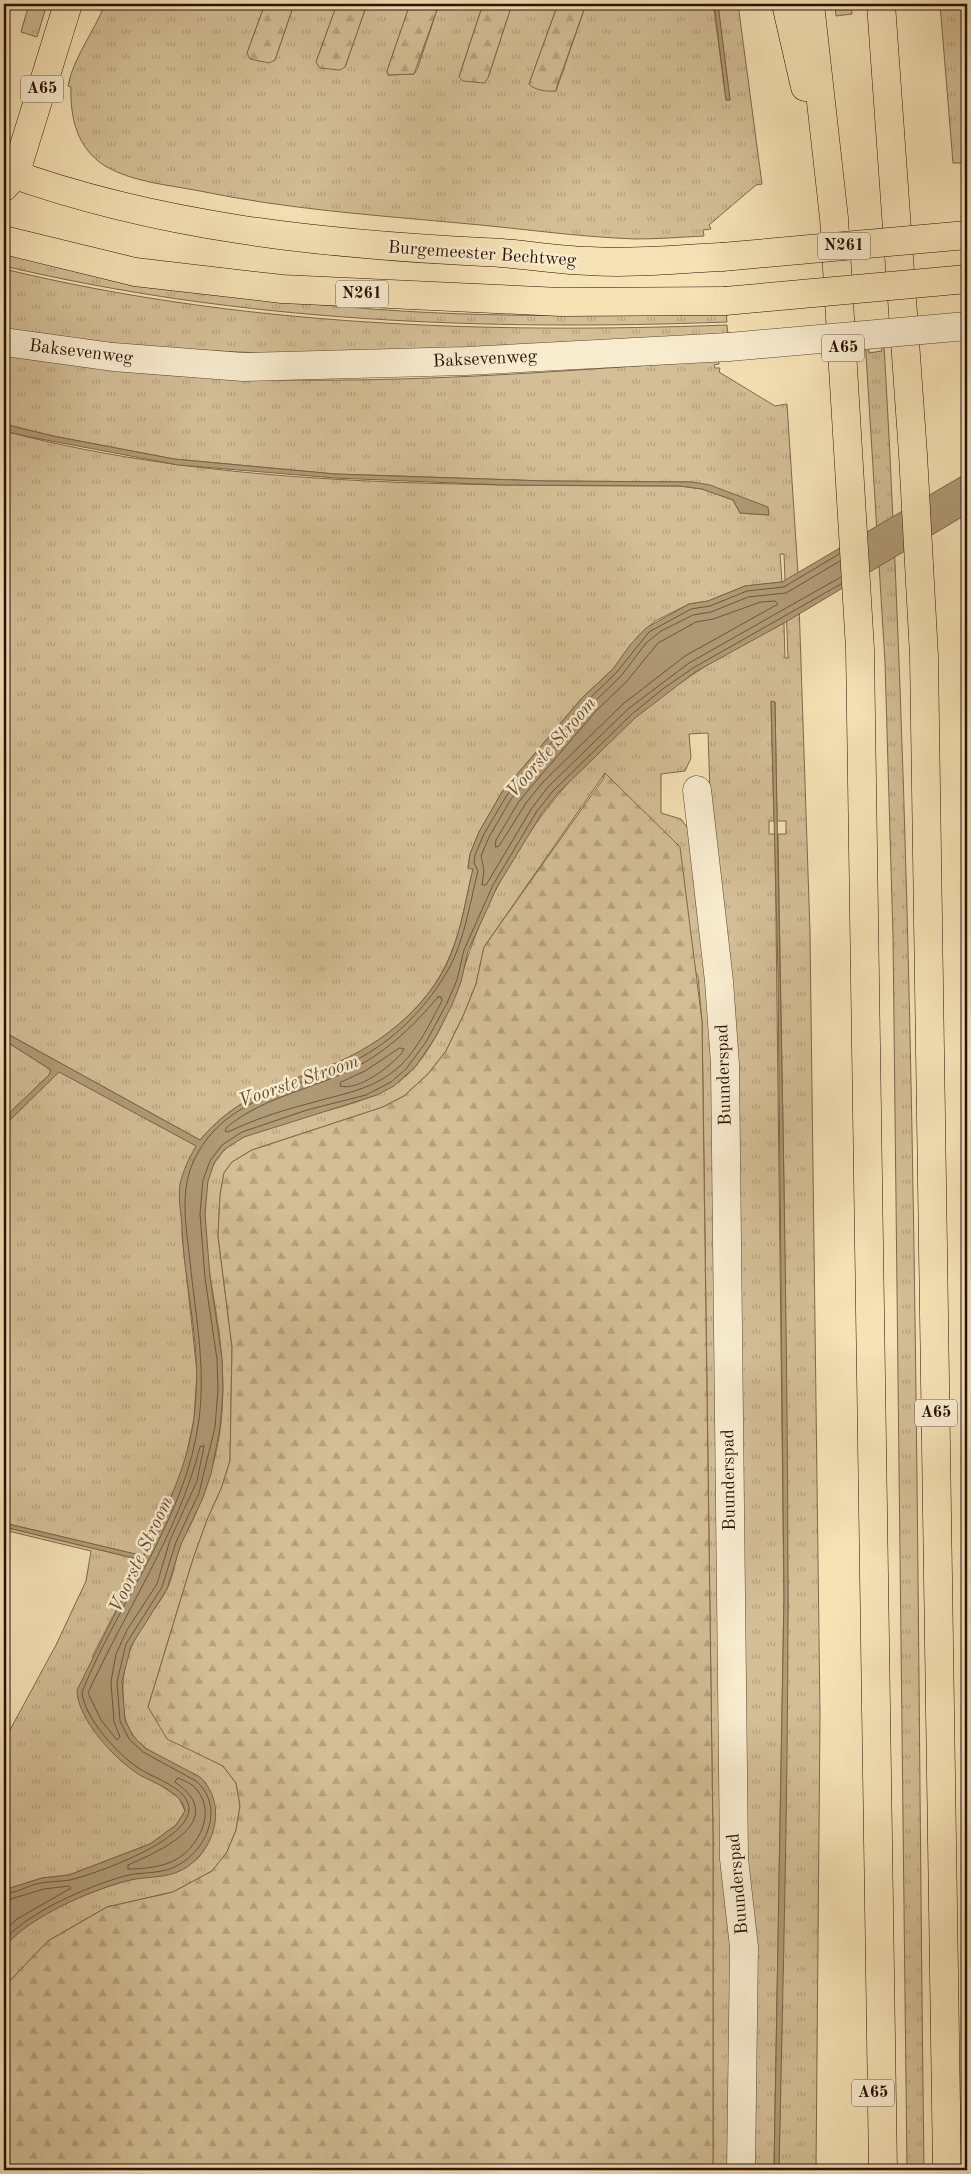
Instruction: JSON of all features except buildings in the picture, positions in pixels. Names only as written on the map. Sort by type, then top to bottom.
[{"type":"main road","name":"A65","points":[[7,178],[68,4]]},
{"type":"main road","name":"A65","points":[[786,4],[834,218]]},
{"type":"main road","name":"A65","points":[[810,4],[834,218],[860,649],[884,2170]]},
{"type":"main road","name":"A65","points":[[881,4],[913,454],[924,656],[947,2170]]},
{"type":"main road","name":"A65","points":[[895,4],[896,214]]},
{"type":"main road","name":"Burgemeester Bechtweg","points":[[7,178],[133,209],[270,235],[372,246],[490,252],[590,262],[722,257],[967,235]]},
{"type":"main road","name":"N261","points":[[4,240],[135,272],[282,289],[561,302],[725,301],[967,279]]},
{"type":"main road","name":"A65","points":[[864,2170],[882,2016]]},
{"type":"street","name":"Baksevenweg","points":[[4,342],[113,357],[243,367],[466,361],[729,346],[967,326]]},
{"type":"street","name":"Buunderspad","points":[[697,790],[719,981],[725,1064],[734,1859],[744,1947],[741,2170]]},
{"type":"green space","points":[[29,4],[47,4],[37,37],[21,32]]},
{"type":"green space","points":[[105,4],[265,4],[247,53],[275,60],[294,4],[337,4],[316,62],[345,67],[367,4],[410,4],[387,71],[388,75],[414,74],[417,70],[439,4],[483,4],[459,77],[488,78],[512,4],[558,4],[529,84],[556,91],[586,4],[708,4],[709,9],[714,8],[726,100],[730,100],[718,8],[723,7],[723,4],[738,4],[762,184],[756,185],[709,225],[711,229],[703,230],[704,236],[636,239],[297,207],[163,185],[127,176],[95,159],[82,141],[74,121],[71,87],[68,86],[74,65]]},
{"type":"green space","points":[[265,4],[294,4],[275,60],[269,63],[250,59],[247,53]]},
{"type":"green space","points":[[337,4],[367,4],[345,67],[340,70],[320,68],[316,62]]},
{"type":"green space","points":[[410,4],[439,4],[414,74],[388,75],[387,71]]},
{"type":"green space","points":[[483,4],[512,4],[488,78],[484,83],[463,81],[459,77]]},
{"type":"green space","points":[[558,4],[586,4],[556,91],[545,91],[534,88],[529,84]]},
{"type":"green space","points":[[835,4],[851,4],[852,14],[836,16]]},
{"type":"green space","points":[[940,4],[967,4],[967,163],[953,163]]},
{"type":"green space","points":[[4,254],[201,289],[296,302],[457,314],[619,315],[726,311],[727,322],[545,325],[454,323],[273,311],[183,300],[93,285],[4,266]]},
{"type":"green space","points":[[4,269],[93,288],[183,303],[273,314],[364,322],[455,326],[636,328],[727,325],[728,334],[329,356],[148,348],[4,329]]},
{"type":"green space","points":[[880,321],[883,327],[895,557],[910,1018],[924,2170],[907,2170],[893,936],[885,662],[864,322],[867,322],[869,353],[882,351]]},
{"type":"green space","points":[[4,354],[92,368],[182,376],[271,380],[451,377],[719,360],[719,364],[714,365],[715,368],[720,368],[719,372],[775,406],[787,404],[798,573],[810,932],[820,1715],[816,2170],[779,2170],[788,1604],[778,834],[786,834],[786,821],[777,821],[775,702],[771,702],[774,821],[769,821],[769,834],[775,834],[784,1597],[774,2170],[750,2170],[747,1904],[708,733],[689,734],[691,758],[685,771],[661,774],[661,813],[681,819],[689,830],[713,1036],[734,1941],[731,2170],[713,2170],[713,1838],[702,1021],[698,977],[605,773],[484,947],[476,984],[464,1014],[446,1051],[428,1074],[404,1096],[383,1107],[252,1150],[232,1162],[224,1173],[220,1195],[218,1236],[232,1347],[230,1461],[193,1559],[148,1707],[198,1752],[223,1766],[236,1783],[240,1806],[236,1830],[227,1852],[212,1871],[173,1892],[107,1907],[48,1941],[4,1987],[4,1948],[14,1936],[27,1926],[59,1907],[94,1892],[126,1881],[162,1874],[185,1867],[203,1852],[209,1840],[210,1821],[206,1783],[199,1777],[152,1752],[133,1735],[127,1724],[124,1711],[123,1685],[129,1652],[170,1582],[182,1541],[190,1527],[206,1487],[214,1462],[219,1436],[223,1403],[222,1361],[205,1224],[205,1200],[208,1179],[215,1162],[231,1144],[253,1132],[368,1098],[394,1085],[415,1067],[429,1049],[439,1030],[456,991],[477,930],[504,875],[524,841],[572,778],[599,750],[660,698],[714,661],[784,623],[785,658],[788,658],[784,554],[780,554],[782,582],[745,586],[708,601],[689,604],[655,621],[638,636],[613,669],[582,698],[502,792],[479,832],[470,854],[468,867],[473,869],[455,943],[441,974],[429,993],[397,1026],[379,1040],[339,1062],[269,1089],[239,1105],[212,1126],[200,1140],[4,1032],[4,431],[86,450],[170,464],[340,480],[511,485],[680,486],[702,489],[733,500],[740,513],[769,515],[723,491],[692,482],[546,481],[335,474],[174,459],[53,436],[4,424]]},
{"type":"green space","points":[[605,773],[680,847],[702,1021],[713,1838],[713,2170],[4,2170],[4,1987],[48,1941],[107,1907],[173,1892],[212,1871],[227,1852],[236,1830],[240,1806],[236,1783],[223,1766],[167,1739],[148,1707],[193,1559],[230,1461],[232,1347],[218,1236],[220,1195],[224,1173],[232,1162],[252,1150],[383,1107],[404,1096],[428,1074],[446,1051],[464,1014],[476,984],[484,947],[603,779]]},
{"type":"green space","points":[[4,1040],[51,1070],[49,1075],[4,1118]]},
{"type":"green space","points":[[59,1071],[197,1146],[186,1166],[182,1234],[197,1372],[194,1419],[184,1466],[176,1488],[143,1556],[4,1523],[4,1126]]},
{"type":"green space","points":[[4,1527],[142,1560],[93,1655],[91,1726],[112,1751],[179,1798],[185,1811],[176,1825],[150,1844],[69,1875],[42,1878],[4,1890],[4,1741],[56,1645],[86,1581],[91,1551],[4,1530]]},
{"type":"water","points":[[714,4],[718,4],[730,100],[726,100]]},
{"type":"water","points":[[4,424],[53,436],[174,459],[335,474],[546,481],[692,482],[710,485],[768,507],[769,515],[740,513],[733,500],[702,489],[680,486],[503,485],[335,478],[178,465],[25,436],[4,431]]},
{"type":"water","name":"Voorste Stroom","points":[[967,473],[967,514],[784,623],[695,672],[635,718],[557,794],[542,813],[497,887],[468,951],[461,982],[452,1005],[436,1036],[416,1066],[394,1086],[377,1095],[244,1137],[225,1149],[214,1163],[208,1181],[205,1214],[210,1277],[222,1358],[223,1390],[220,1428],[211,1474],[202,1500],[181,1544],[167,1589],[131,1646],[122,1681],[125,1720],[133,1736],[145,1748],[200,1777],[209,1788],[214,1800],[216,1813],[214,1826],[210,1839],[203,1851],[194,1862],[182,1870],[169,1875],[133,1879],[95,1891],[43,1916],[14,1937],[4,1948],[4,1890],[42,1878],[69,1875],[150,1844],[176,1825],[185,1811],[183,1804],[173,1793],[138,1774],[119,1759],[99,1737],[83,1713],[77,1690],[142,1560],[4,1527],[4,1523],[144,1556],[171,1498],[185,1459],[194,1418],[197,1375],[179,1195],[183,1174],[196,1146],[59,1072],[4,1126],[4,1118],[49,1075],[51,1070],[4,1040],[4,1032],[200,1140],[213,1126],[239,1105],[269,1089],[339,1062],[359,1052],[397,1026],[414,1010],[429,993],[441,974],[455,944],[461,923],[473,869],[468,868],[470,854],[479,832],[502,792],[582,698],[613,669],[630,645],[646,628],[689,604],[708,601],[745,586],[782,582]]},
{"type":"water","points":[[771,701],[775,702],[788,1490],[787,1744],[779,2170],[774,2170],[784,1597],[778,973]]}]
